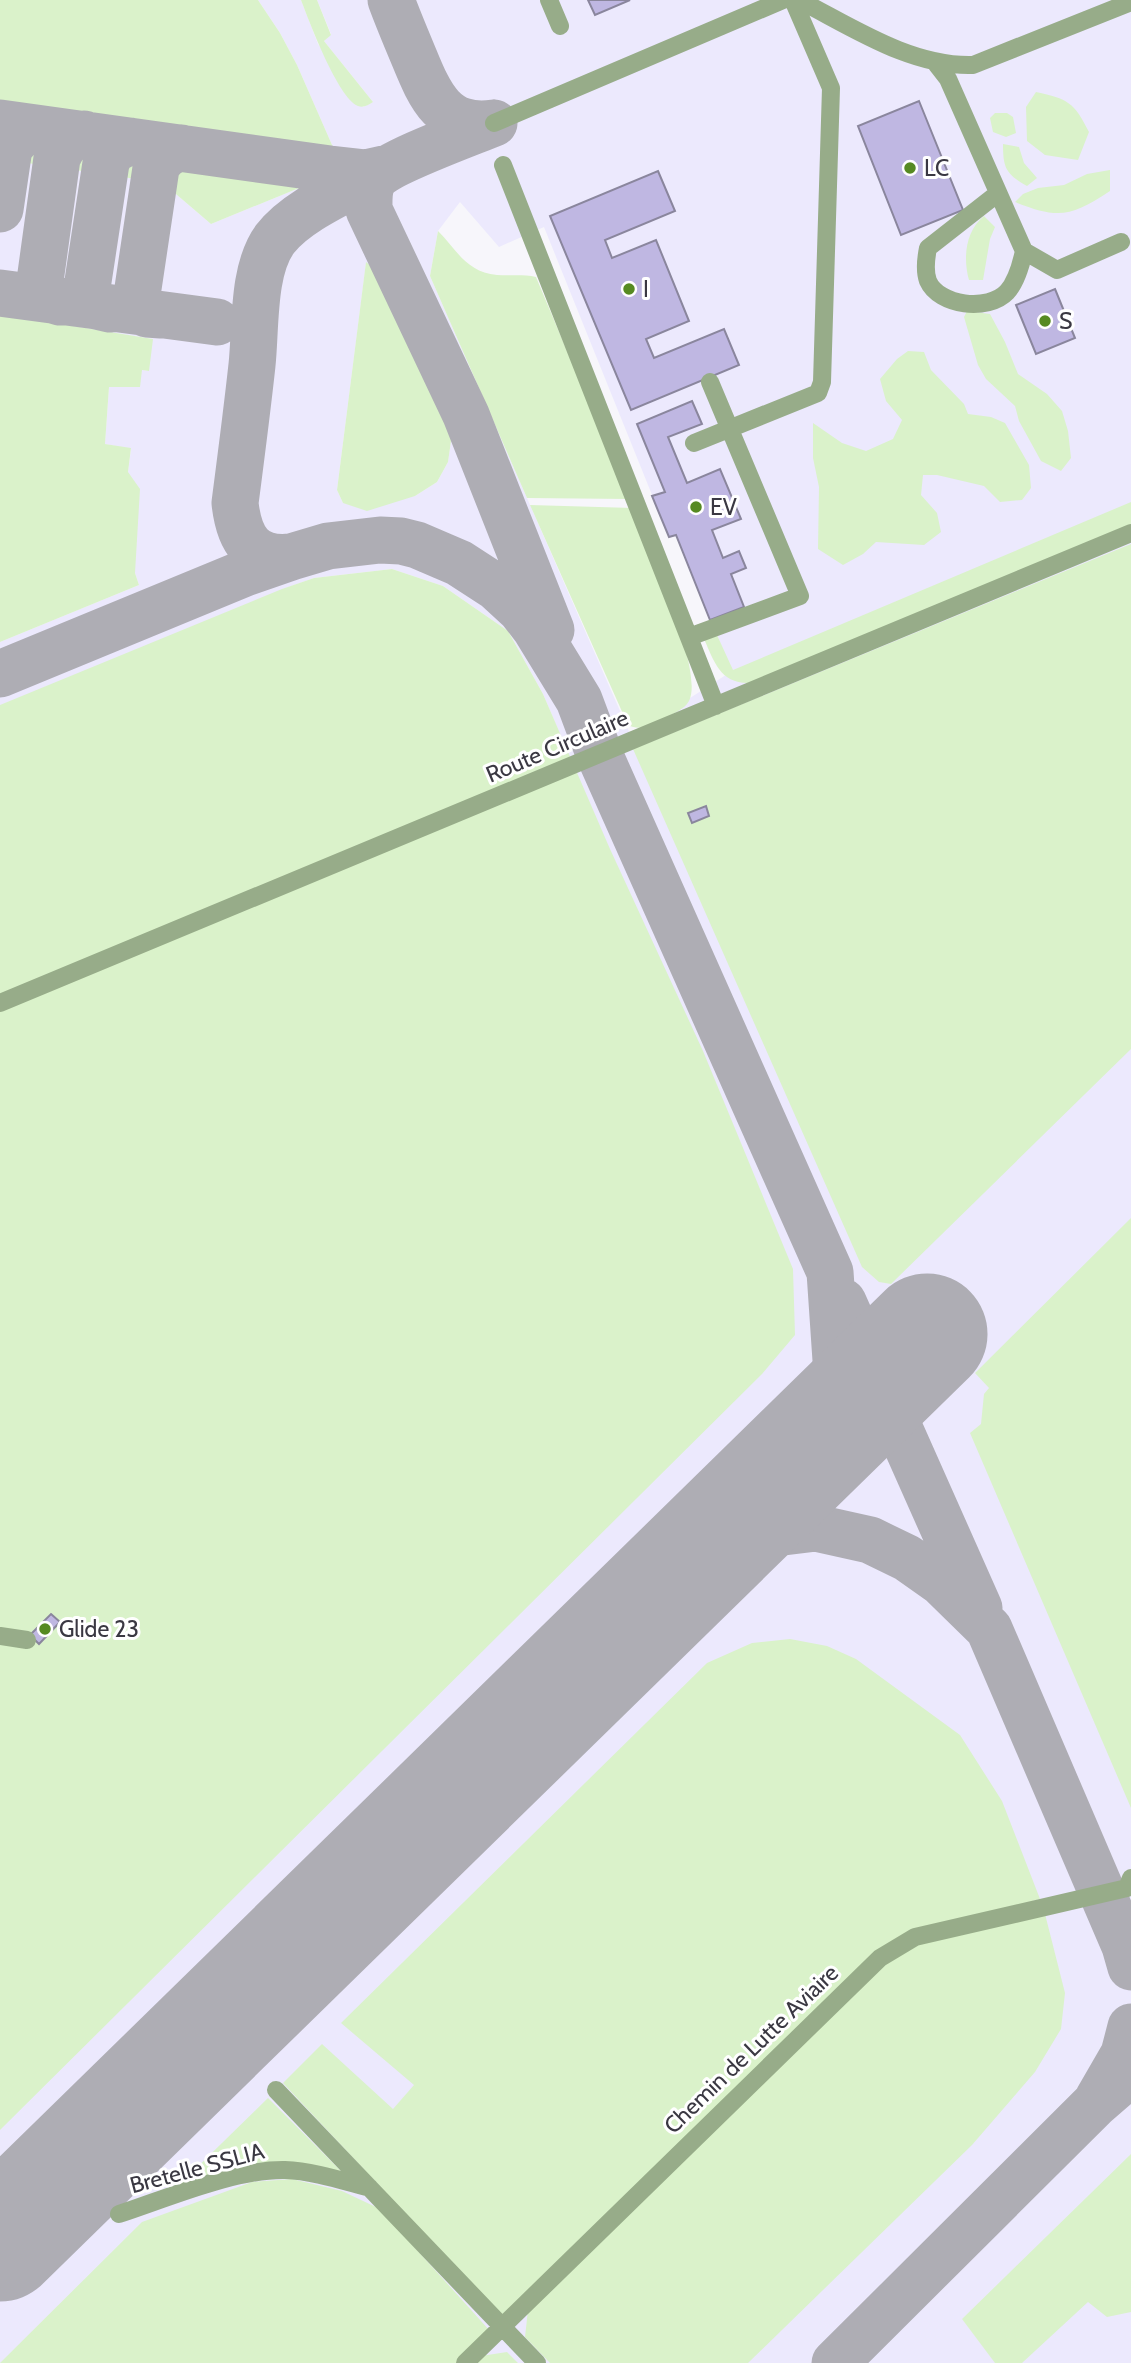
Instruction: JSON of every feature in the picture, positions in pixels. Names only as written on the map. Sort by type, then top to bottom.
[{"type":"lane","points":[[549,0],[560,26]]},
{"type":"lane","points":[[494,123],[783,0]]},
{"type":"lane","points":[[695,443],[817,393],[822,382],[831,88],[793,0]]},
{"type":"lane","points":[[799,0],[888,46],[953,66],[973,65],[1131,2]]},
{"type":"lane","points":[[934,61],[948,79],[1024,251],[1056,270],[1121,242]]},
{"type":"lane","points":[[503,165],[716,706]]},
{"type":"lane","points":[[997,194],[928,248],[925,265],[928,281],[938,292],[952,300],[966,304],[991,300],[1006,293],[1020,268],[1024,251]]},
{"type":"lane","points":[[689,637],[800,596],[710,382]]},
{"type":"lane","name":"Route Circulaire","points":[[0,1003],[1131,533]]},
{"type":"lane","points":[[0,1636],[27,1640]]},
{"type":"lane","name":"Chemin de Lutte Aviaire","points":[[465,2363],[880,1958],[915,1937],[1130,1888]]},
{"type":"lane","points":[[276,2090],[537,2363]]},
{"type":"lane","name":"Bretelle SSLIA","points":[[119,2214],[259,2172],[287,2170],[370,2188]]},
{"type":"shaded area","points":[[258,0],[301,0],[318,44],[363,107],[373,102],[324,41],[331,34],[317,0],[1131,0],[1131,2363],[0,2363],[0,642],[139,585],[135,573],[128,472],[131,449],[105,444],[109,387],[142,370],[148,371],[152,339],[0,314],[0,159],[163,183],[211,224],[343,170],[280,33]],"holes":[[[460,202],[499,247],[544,227],[669,537],[676,536],[732,671],[631,736],[430,276],[438,231]],[[366,263],[418,343],[452,420],[451,441],[448,462],[437,482],[415,496],[343,503],[337,490]],[[392,569],[443,586],[508,631],[543,694],[560,734],[283,589],[314,578]]]},
{"type":"green space","points":[[0,0],[258,0],[297,65],[343,170],[211,224],[163,183],[0,159]]},
{"type":"green space","points":[[301,0],[317,0],[331,35],[324,41],[373,102],[358,106],[342,89],[325,58]]},
{"type":"green space","points":[[1036,92],[1069,103],[1079,114],[1089,132],[1078,160],[1045,155],[1027,141],[1026,107]]},
{"type":"green space","points":[[995,113],[1007,113],[1013,117],[1016,133],[1006,137],[993,132],[990,118]]},
{"type":"green space","points":[[1003,144],[1019,147],[1024,163],[1037,178],[1027,186],[1007,170]]},
{"type":"green space","points":[[1110,170],[1110,191],[1074,210],[1054,213],[1015,202],[1023,194],[1038,188],[1064,185],[1087,174]]},
{"type":"green space","points":[[984,216],[995,227],[990,239],[983,280],[969,280],[966,254],[969,237]]},
{"type":"green space","points":[[438,231],[463,259],[477,270],[497,275],[536,277],[629,499],[527,498],[430,276]]},
{"type":"green space","points":[[366,262],[383,275],[398,294],[452,420],[448,462],[437,482],[415,496],[367,511],[343,503],[337,490]]},
{"type":"green space","points":[[967,311],[990,314],[1018,374],[1047,394],[1062,411],[1068,431],[1071,458],[1061,471],[1041,461],[1019,421],[1015,406],[986,379],[978,365],[964,317]]},
{"type":"green space","points":[[0,314],[153,339],[149,371],[142,370],[140,387],[109,387],[105,444],[131,448],[128,472],[140,489],[135,573],[139,585],[0,642]]},
{"type":"green space","points":[[908,351],[924,352],[931,370],[964,404],[968,414],[991,417],[1005,423],[1029,465],[1031,488],[1022,500],[1000,502],[984,486],[937,475],[923,475],[921,495],[937,513],[941,532],[924,545],[876,542],[863,554],[843,565],[818,549],[819,487],[813,458],[813,423],[842,443],[866,451],[893,439],[902,420],[886,401],[880,379],[897,359]]},
{"type":"green space","points":[[1131,502],[1131,527],[748,683],[738,682],[724,675],[704,639],[717,635],[733,670]]},
{"type":"green space","points":[[530,505],[633,508],[672,606],[689,663],[692,685],[689,701],[681,709],[646,726],[637,728],[628,725]]},
{"type":"green space","points":[[1131,544],[1131,1049],[891,1284],[879,1282],[862,1267],[633,749]]},
{"type":"green space","points":[[392,569],[443,586],[508,631],[543,694],[610,849],[703,1051],[793,1269],[795,1335],[762,1374],[0,2130],[0,705],[282,589],[314,578]]},
{"type":"green space","points":[[1131,1218],[1131,1808],[970,1433],[981,1424],[984,1394],[989,1388],[975,1373]]},
{"type":"green space","points":[[790,1639],[827,1646],[856,1659],[960,1735],[1002,1801],[1040,1899],[913,1933],[503,2318],[283,2083],[322,2044],[393,2109],[414,2085],[341,2023],[707,1663],[752,1643]]},
{"type":"green space","points":[[1044,1910],[1065,1993],[1061,2029],[1035,2072],[972,2145],[748,2363],[550,2363],[525,2337],[528,2310],[875,1969],[917,1944]]},
{"type":"green space","points":[[268,2098],[343,2173],[177,2187]]},
{"type":"green space","points":[[1131,2154],[1131,2312],[1107,2317],[1088,2302],[1022,2363],[995,2363],[962,2319]]},
{"type":"green space","points":[[292,2179],[342,2191],[380,2209],[490,2331],[457,2363],[0,2363],[142,2222],[252,2182]]},
{"type":"green space","points":[[507,2352],[518,2363],[474,2363],[481,2356]]},
{"type":"building","points":[[588,0],[630,0],[595,15]]},
{"type":"building","name":"LC","points":[[919,101],[963,210],[901,235],[858,126]]},
{"type":"building","name":"I","points":[[658,171],[675,211],[605,240],[612,258],[656,240],[689,321],[646,339],[654,358],[724,329],[739,365],[631,410],[550,216]]},
{"type":"building","name":"S","points":[[1055,289],[1075,338],[1036,354],[1016,305]]},
{"type":"building","name":"EV","points":[[692,401],[702,424],[668,437],[687,483],[720,469],[741,519],[712,530],[723,558],[739,551],[746,568],[731,574],[744,607],[710,620],[676,535],[669,537],[652,496],[665,492],[637,424]]},
{"type":"building","points":[[706,806],[709,816],[692,823],[688,813]]},
{"type":"building","name":"Glide 23","points":[[51,1614],[60,1622],[39,1644],[30,1635]]},
{"type":"taxiway","points":[[391,0],[426,85],[441,107],[463,121],[494,123]]},
{"type":"taxiway","points":[[0,123],[330,169],[366,173],[384,169]]},
{"type":"taxiway","points":[[494,123],[412,156],[383,171],[371,185],[369,210],[466,415],[551,630]]},
{"type":"taxiway","points":[[0,209],[9,148],[22,132],[34,128]]},
{"type":"taxiway","points":[[60,302],[47,295],[40,281],[57,158],[67,142],[84,134]]},
{"type":"taxiway","points":[[110,309],[97,306],[87,288],[106,163],[111,151],[130,141]]},
{"type":"taxiway","points":[[161,315],[147,314],[137,295],[156,168],[166,155],[182,148]]},
{"type":"taxiway","points":[[291,557],[266,555],[250,545],[240,527],[235,503],[252,365],[256,300],[262,267],[275,239],[297,218],[382,170]]},
{"type":"taxiway","points":[[0,293],[217,322]]},
{"type":"taxiway","points":[[0,674],[245,573],[328,546],[380,540],[417,545],[459,563],[496,587],[521,610],[579,700],[600,756],[830,1272],[837,1375],[835,1405],[822,1430],[797,1461]]},
{"type":"taxiway","points":[[843,1302],[979,1608]]},
{"type":"taxiway","points":[[680,1576],[716,1554],[767,1534],[816,1528],[870,1540],[907,1558],[941,1582],[989,1629],[1125,1946],[1131,1967]]},
{"type":"taxiway","points":[[1098,2099],[1124,2054],[1131,2027]]},
{"type":"taxiway","points":[[835,2363],[1094,2105],[1131,2073]]},
{"type":"runway","points":[[0,2241],[927,1334]]},
{"type":"place","name":"LC","points":[[910,168]]},
{"type":"place","name":"I","points":[[629,289]]},
{"type":"place","name":"S","points":[[1045,321]]},
{"type":"place","name":"EV","points":[[696,507]]},
{"type":"place","name":"Glide 23","points":[[45,1629]]}]
